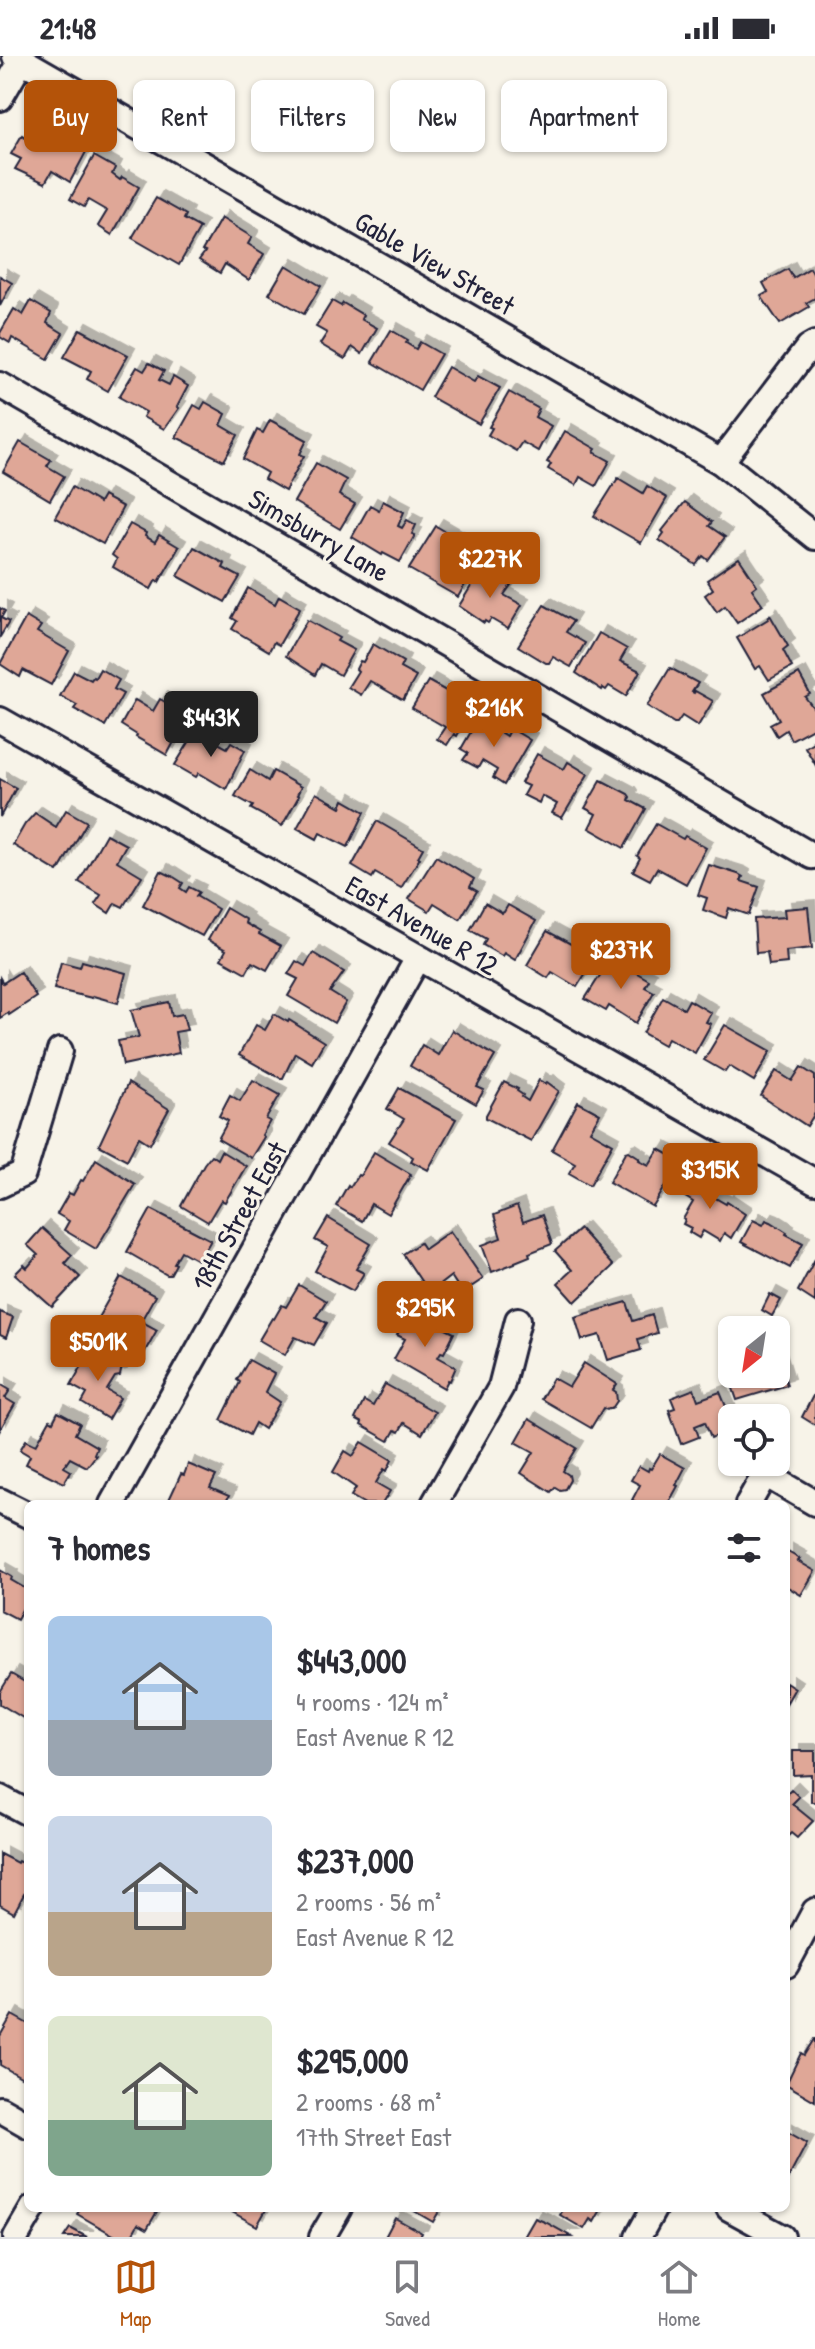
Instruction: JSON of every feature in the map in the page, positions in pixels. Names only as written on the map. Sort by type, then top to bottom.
[{"type":"street","points":[[0,98],[18,58]]},
{"type":"street","name":"Gable View Street","points":[[18,58],[721,462],[815,537]]},
{"type":"street","points":[[721,462],[808,348],[815,344]]},
{"type":"street","name":"Simsburry Lane","points":[[0,385],[812,856],[815,854]]},
{"type":"street","name":"East Avenue R 12","points":[[0,720],[815,1182]]},
{"type":"street","name":"18th Street East","points":[[114,1500],[418,958]]},
{"type":"street","points":[[0,1185],[23,1174],[60,1051]]},
{"type":"street","points":[[436,1500],[501,1387],[518,1320]]},
{"type":"street","points":[[750,1500],[765,1474],[815,1503]]},
{"type":"street","points":[[0,1501],[24,1513]]},
{"type":"street","points":[[0,1798],[24,1811]]},
{"type":"street","points":[[790,1958],[815,1911]]},
{"type":"street","points":[[0,2109],[24,2123]]},
{"type":"street","points":[[16,2237],[31,2212]]},
{"type":"street","points":[[322,2237],[337,2212]]},
{"type":"street","points":[[638,2237],[652,2212]]},
{"type":"street","points":[[736,2212],[782,2237]]},
{"type":"building","points":[[22,135],[24,152],[86,152],[70,182],[52,171],[45,183],[15,169],[21,159],[11,154]]},
{"type":"building","points":[[94,156],[115,168],[112,174],[120,180],[122,177],[139,187],[112,235],[98,226],[107,211],[88,200],[84,207],[70,199]]},
{"type":"building","points":[[156,198],[186,215],[184,219],[200,228],[179,265],[132,238]]},
{"type":"building","points":[[221,218],[252,237],[248,244],[264,254],[249,280],[225,264],[220,273],[199,260]]},
{"type":"building","points":[[286,265],[321,286],[304,314],[269,294]]},
{"type":"building","points":[[810,268],[815,277],[815,298],[806,303],[809,307],[780,324],[761,296],[768,292],[763,283],[788,269],[793,278]]},
{"type":"building","points":[[0,276],[12,283],[0,306]]},
{"type":"building","points":[[31,301],[51,313],[47,323],[63,333],[48,359],[12,338],[10,343],[0,337],[14,309],[23,315]]},
{"type":"building","points":[[332,301],[341,306],[343,303],[363,315],[361,319],[377,328],[362,354],[352,347],[345,359],[320,344],[327,333],[316,327]]},
{"type":"building","points":[[80,329],[128,355],[108,391],[87,379],[91,371],[64,357]]},
{"type":"building","points":[[391,330],[416,349],[420,342],[441,354],[420,390],[372,362]]},
{"type":"building","points":[[149,363],[164,371],[159,380],[169,385],[173,377],[188,386],[179,408],[164,429],[143,417],[146,412],[119,397],[137,367],[144,371]]},
{"type":"building","points":[[448,367],[474,382],[478,376],[500,388],[479,424],[431,397]]},
{"type":"building","points":[[509,392],[539,409],[535,417],[551,426],[538,451],[522,442],[516,451],[488,435],[492,428],[489,427]]},
{"type":"building","points":[[205,402],[226,414],[221,425],[238,435],[224,461],[176,437],[194,405],[201,409]]},
{"type":"building","points":[[270,420],[307,440],[300,454],[304,456],[285,491],[264,479],[267,473],[243,459],[257,430],[263,433]]},
{"type":"building","points":[[565,431],[610,461],[596,486],[580,477],[576,485],[548,469],[551,464],[547,462]]},
{"type":"building","points":[[20,442],[51,460],[47,466],[64,476],[50,500],[3,472]]},
{"type":"building","points":[[316,463],[346,480],[339,495],[355,504],[340,529],[294,502]]},
{"type":"building","points":[[618,478],[643,493],[647,486],[667,498],[641,543],[594,516]]},
{"type":"building","points":[[72,487],[99,503],[103,496],[123,507],[103,544],[55,517]]},
{"type":"building","points":[[383,501],[404,512],[398,526],[402,528],[407,520],[416,525],[412,534],[415,535],[400,562],[352,537],[370,505],[379,510]]},
{"type":"building","points":[[685,502],[712,522],[709,526],[725,537],[708,560],[703,556],[696,565],[659,540],[664,533],[662,531]]},
{"type":"building","points":[[130,524],[155,542],[159,535],[179,547],[159,582],[156,580],[151,589],[113,567],[117,559],[112,555]]},
{"type":"building","points":[[436,526],[480,552],[478,562],[458,597],[409,569]]},
{"type":"building","points":[[194,547],[225,564],[223,568],[240,577],[225,602],[178,576]]},
{"type":"building","points":[[739,558],[757,585],[752,589],[763,605],[737,623],[725,606],[717,612],[705,595],[713,589],[707,580]]},
{"type":"building","points":[[482,568],[511,585],[504,595],[522,605],[508,629],[491,619],[484,623],[459,606]]},
{"type":"building","points":[[248,588],[275,604],[279,596],[300,608],[279,645],[274,642],[269,651],[232,629],[237,621],[232,618]]},
{"type":"building","points":[[544,605],[573,621],[566,632],[585,643],[571,667],[553,657],[546,663],[518,646]]},
{"type":"building","points":[[0,608],[5,611],[1,618],[9,622],[0,637]]},
{"type":"building","points":[[770,615],[788,646],[783,650],[792,667],[769,680],[760,666],[755,669],[737,638]]},
{"type":"building","points":[[26,617],[41,626],[37,632],[69,651],[51,685],[23,670],[20,677],[0,664]]},
{"type":"building","points":[[307,620],[354,650],[340,675],[321,664],[315,675],[286,656]]},
{"type":"building","points":[[599,633],[627,649],[620,661],[640,671],[626,696],[609,686],[602,690],[576,673]]},
{"type":"building","points":[[373,644],[403,662],[400,668],[416,677],[403,700],[370,681],[361,695],[348,687],[360,661],[363,662]]},
{"type":"building","points":[[670,668],[698,683],[692,692],[713,701],[698,726],[682,716],[674,723],[647,706]]},
{"type":"building","points":[[100,669],[119,680],[114,689],[123,694],[105,726],[74,709],[77,705],[60,696],[74,671],[91,680]]},
{"type":"building","points":[[799,674],[810,694],[805,697],[815,710],[815,727],[791,740],[786,730],[777,736],[770,724],[779,719],[764,693]]},
{"type":"building","points":[[428,681],[472,709],[457,736],[454,734],[447,745],[437,739],[445,727],[412,708]]},
{"type":"building","points":[[160,699],[186,714],[167,755],[121,725],[135,700],[153,711]]},
{"type":"building","points":[[480,716],[497,726],[495,729],[506,736],[510,728],[530,740],[504,785],[493,778],[497,770],[482,761],[478,768],[463,760],[468,753],[461,749]]},
{"type":"building","points":[[196,731],[227,748],[231,742],[245,750],[226,789],[199,773],[196,777],[175,765]]},
{"type":"building","points":[[815,741],[815,764],[805,747]]},
{"type":"building","points":[[537,754],[564,769],[568,762],[588,774],[562,818],[552,813],[557,804],[542,796],[539,803],[523,795],[528,786],[521,783]]},
{"type":"building","points":[[250,770],[268,781],[273,771],[301,787],[282,826],[235,796]]},
{"type":"building","points":[[0,779],[16,788],[0,817]]},
{"type":"building","points":[[601,780],[628,794],[629,800],[646,809],[624,848],[589,828],[596,814],[585,808]]},
{"type":"building","points":[[316,793],[341,807],[344,800],[365,812],[348,847],[320,833],[317,839],[297,828]]},
{"type":"building","points":[[66,810],[87,822],[58,872],[13,845],[35,813],[56,827]]},
{"type":"building","points":[[377,821],[423,848],[401,888],[375,873],[372,878],[352,866]]},
{"type":"building","points":[[656,824],[706,848],[686,884],[657,868],[650,880],[633,871],[640,858],[637,856]]},
{"type":"building","points":[[106,834],[126,845],[117,861],[142,876],[123,907],[115,903],[109,913],[95,904],[101,895],[79,882]]},
{"type":"building","points":[[436,856],[474,879],[470,887],[477,891],[460,919],[434,903],[429,911],[409,899]]},
{"type":"building","points":[[709,865],[738,874],[743,877],[741,881],[759,887],[749,915],[729,908],[726,918],[703,910],[707,898],[698,895]]},
{"type":"building","points":[[161,871],[183,883],[180,888],[186,892],[189,887],[199,892],[196,896],[218,909],[202,936],[143,905]]},
{"type":"building","points":[[485,903],[502,913],[508,905],[536,921],[515,960],[483,945],[486,939],[470,930]]},
{"type":"building","points":[[808,907],[812,948],[786,951],[787,963],[769,965],[767,952],[756,953],[754,919],[785,917],[784,909]]},
{"type":"building","points":[[226,908],[246,920],[245,923],[259,934],[281,946],[267,970],[252,962],[246,973],[221,959],[226,950],[208,940]]},
{"type":"building","points":[[547,931],[595,957],[593,960],[600,964],[596,972],[589,968],[577,987],[552,972],[548,978],[527,965]]},
{"type":"building","points":[[313,953],[344,972],[330,992],[346,1002],[334,1023],[288,996],[298,979],[288,974],[296,961],[305,966]]},
{"type":"building","points":[[611,958],[649,980],[645,987],[654,992],[636,1023],[609,1006],[606,1011],[585,999]]},
{"type":"building","points":[[82,961],[126,973],[118,1003],[54,989],[61,962],[80,967]]},
{"type":"building","points":[[20,972],[36,997],[0,1018],[0,978],[3,983]]},
{"type":"building","points":[[663,997],[684,1009],[689,1000],[711,1013],[706,1022],[711,1024],[695,1053],[668,1038],[664,1045],[643,1033]]},
{"type":"building","points":[[169,1002],[172,1016],[183,1014],[187,1030],[175,1032],[179,1053],[123,1065],[118,1041],[139,1037],[131,1010]]},
{"type":"building","points":[[274,1014],[324,1042],[312,1063],[295,1053],[283,1078],[239,1055],[256,1025],[265,1030]]},
{"type":"building","points":[[725,1025],[771,1051],[754,1081],[729,1066],[725,1072],[704,1060]]},
{"type":"building","points":[[452,1030],[495,1056],[477,1087],[484,1090],[476,1104],[410,1066],[422,1045],[438,1055]]},
{"type":"building","points":[[801,1067],[815,1076],[815,1113],[807,1126],[761,1096],[776,1071],[792,1081]]},
{"type":"building","points":[[253,1080],[280,1095],[266,1119],[270,1121],[262,1135],[264,1137],[251,1158],[218,1139],[228,1121],[219,1116],[230,1095],[240,1101]]},
{"type":"building","points":[[539,1080],[559,1091],[531,1141],[486,1118],[504,1082],[518,1089],[528,1101]]},
{"type":"building","points":[[128,1083],[169,1109],[150,1144],[139,1137],[127,1160],[99,1145]]},
{"type":"building","points":[[399,1088],[456,1119],[428,1170],[411,1161],[413,1157],[389,1142],[404,1119],[387,1109]]},
{"type":"building","points":[[578,1102],[600,1114],[590,1131],[613,1144],[590,1185],[569,1173],[575,1163],[552,1150]]},
{"type":"building","points":[[659,1149],[681,1161],[653,1207],[609,1182],[626,1152],[649,1165]]},
{"type":"building","points":[[221,1151],[246,1166],[225,1202],[221,1200],[208,1222],[181,1206],[204,1164],[211,1155],[217,1159]]},
{"type":"building","points":[[374,1152],[411,1174],[388,1214],[371,1204],[362,1221],[336,1206]]},
{"type":"building","points":[[96,1159],[135,1184],[96,1249],[64,1230],[69,1221],[57,1214]]},
{"type":"building","points":[[699,1172],[719,1184],[712,1196],[745,1214],[731,1238],[724,1233],[720,1241],[703,1231],[699,1238],[683,1224],[693,1202],[685,1197]]},
{"type":"building","points":[[517,1206],[523,1222],[542,1215],[552,1244],[492,1272],[482,1245],[501,1238],[494,1215]]},
{"type":"building","points":[[151,1209],[211,1240],[199,1261],[181,1251],[170,1275],[167,1275],[127,1252]]},
{"type":"building","points":[[328,1218],[371,1244],[356,1269],[364,1273],[353,1291],[315,1271],[328,1247],[315,1240]]},
{"type":"building","points":[[753,1220],[763,1225],[766,1220],[771,1222],[803,1243],[790,1268],[741,1242]]},
{"type":"building","points":[[42,1228],[72,1255],[65,1263],[80,1277],[52,1307],[15,1274],[24,1265],[27,1268],[38,1255],[27,1245]]},
{"type":"building","points":[[580,1229],[613,1266],[575,1302],[558,1283],[572,1270],[555,1251]]},
{"type":"building","points":[[450,1231],[483,1279],[462,1293],[451,1276],[429,1293],[403,1254],[420,1243],[424,1249]]},
{"type":"building","points":[[815,1259],[815,1302],[798,1291]]},
{"type":"building","points":[[121,1277],[155,1296],[141,1321],[157,1330],[144,1353],[95,1323]]},
{"type":"building","points":[[299,1285],[326,1301],[316,1317],[327,1323],[314,1345],[295,1337],[285,1355],[259,1340],[282,1305],[286,1307]]},
{"type":"building","points":[[770,1294],[781,1300],[772,1316],[762,1310]]},
{"type":"building","points":[[627,1302],[633,1321],[652,1315],[657,1333],[638,1339],[641,1350],[608,1360],[600,1335],[582,1340],[575,1317]]},
{"type":"building","points":[[410,1311],[454,1333],[444,1353],[441,1352],[438,1357],[456,1367],[444,1388],[394,1359],[405,1339],[397,1335]]},
{"type":"building","points":[[0,1312],[13,1317],[6,1338],[0,1335]]},
{"type":"building","points":[[92,1348],[122,1366],[120,1376],[115,1377],[107,1390],[120,1398],[108,1419],[82,1403],[87,1394],[71,1385]]},
{"type":"building","points":[[249,1360],[274,1374],[265,1392],[280,1402],[264,1429],[255,1423],[249,1435],[221,1420],[240,1382],[237,1380]]},
{"type":"building","points":[[584,1363],[617,1384],[613,1390],[617,1401],[607,1410],[603,1408],[591,1428],[541,1399],[553,1378],[569,1387]]},
{"type":"building","points":[[0,1384],[10,1390],[5,1398],[15,1404],[0,1430]]},
{"type":"building","points":[[385,1384],[435,1412],[422,1434],[404,1423],[399,1432],[395,1430],[389,1441],[355,1419],[364,1401],[373,1406]]},
{"type":"building","points":[[733,1388],[777,1388],[737,1400]]},
{"type":"building","points":[[694,1389],[698,1400],[720,1392],[725,1404],[718,1404],[718,1435],[711,1438],[705,1422],[695,1426],[699,1437],[681,1444],[669,1410],[675,1408],[671,1398]]},
{"type":"building","points":[[815,1392],[815,1425],[802,1417]]},
{"type":"building","points":[[58,1412],[80,1424],[75,1434],[97,1447],[96,1455],[87,1467],[70,1458],[64,1467],[71,1471],[64,1483],[26,1464],[30,1456],[20,1450],[26,1440],[36,1445]]},
{"type":"building","points":[[529,1419],[577,1448],[563,1471],[570,1480],[565,1489],[555,1487],[551,1492],[521,1473],[534,1452],[516,1442]]},
{"type":"building","points":[[362,1442],[392,1460],[376,1483],[390,1491],[384,1500],[358,1500],[351,1496],[356,1488],[333,1472],[345,1451],[353,1456]]},
{"type":"building","points":[[660,1454],[685,1468],[670,1500],[632,1500],[640,1485],[631,1480],[639,1466],[648,1471]]},
{"type":"building","points":[[188,1464],[216,1476],[210,1488],[229,1496],[227,1500],[169,1500],[181,1474],[184,1475]]},
{"type":"building","points":[[790,1553],[815,1571],[801,1595],[790,1588]]},
{"type":"building","points":[[0,1570],[24,1588],[24,1606],[17,1619],[0,1610]]},
{"type":"building","points":[[11,1674],[24,1682],[24,1719],[0,1704],[0,1692]]},
{"type":"building","points":[[793,1751],[815,1751],[815,1802],[811,1802],[811,1774],[793,1775]]},
{"type":"building","points":[[790,1790],[799,1797],[792,1804],[813,1821],[797,1838],[790,1834]]},
{"type":"building","points":[[0,1854],[24,1864],[24,1894],[14,1913],[0,1905]]},
{"type":"building","points":[[12,2015],[24,2022],[24,2079],[0,2065],[0,2036]]},
{"type":"building","points":[[815,2039],[815,2101],[790,2086],[790,2076],[801,2053],[804,2055]]},
{"type":"building","points":[[790,2133],[807,2143],[790,2175]]},
{"type":"building","points":[[157,2212],[147,2229],[138,2224],[131,2237],[117,2237],[77,2214]]},
{"type":"building","points":[[232,2212],[265,2212],[257,2226]]},
{"type":"building","points":[[416,2212],[439,2212],[433,2222]]},
{"type":"building","points":[[562,2212],[600,2212],[594,2222],[590,2219],[584,2229],[560,2215]]},
{"type":"building","points":[[395,2218],[422,2233],[420,2237],[385,2237]]},
{"type":"building","points":[[535,2218],[547,2223],[572,2237],[524,2237]]},
{"type":"building","points":[[70,2228],[87,2237],[64,2237]]}]
